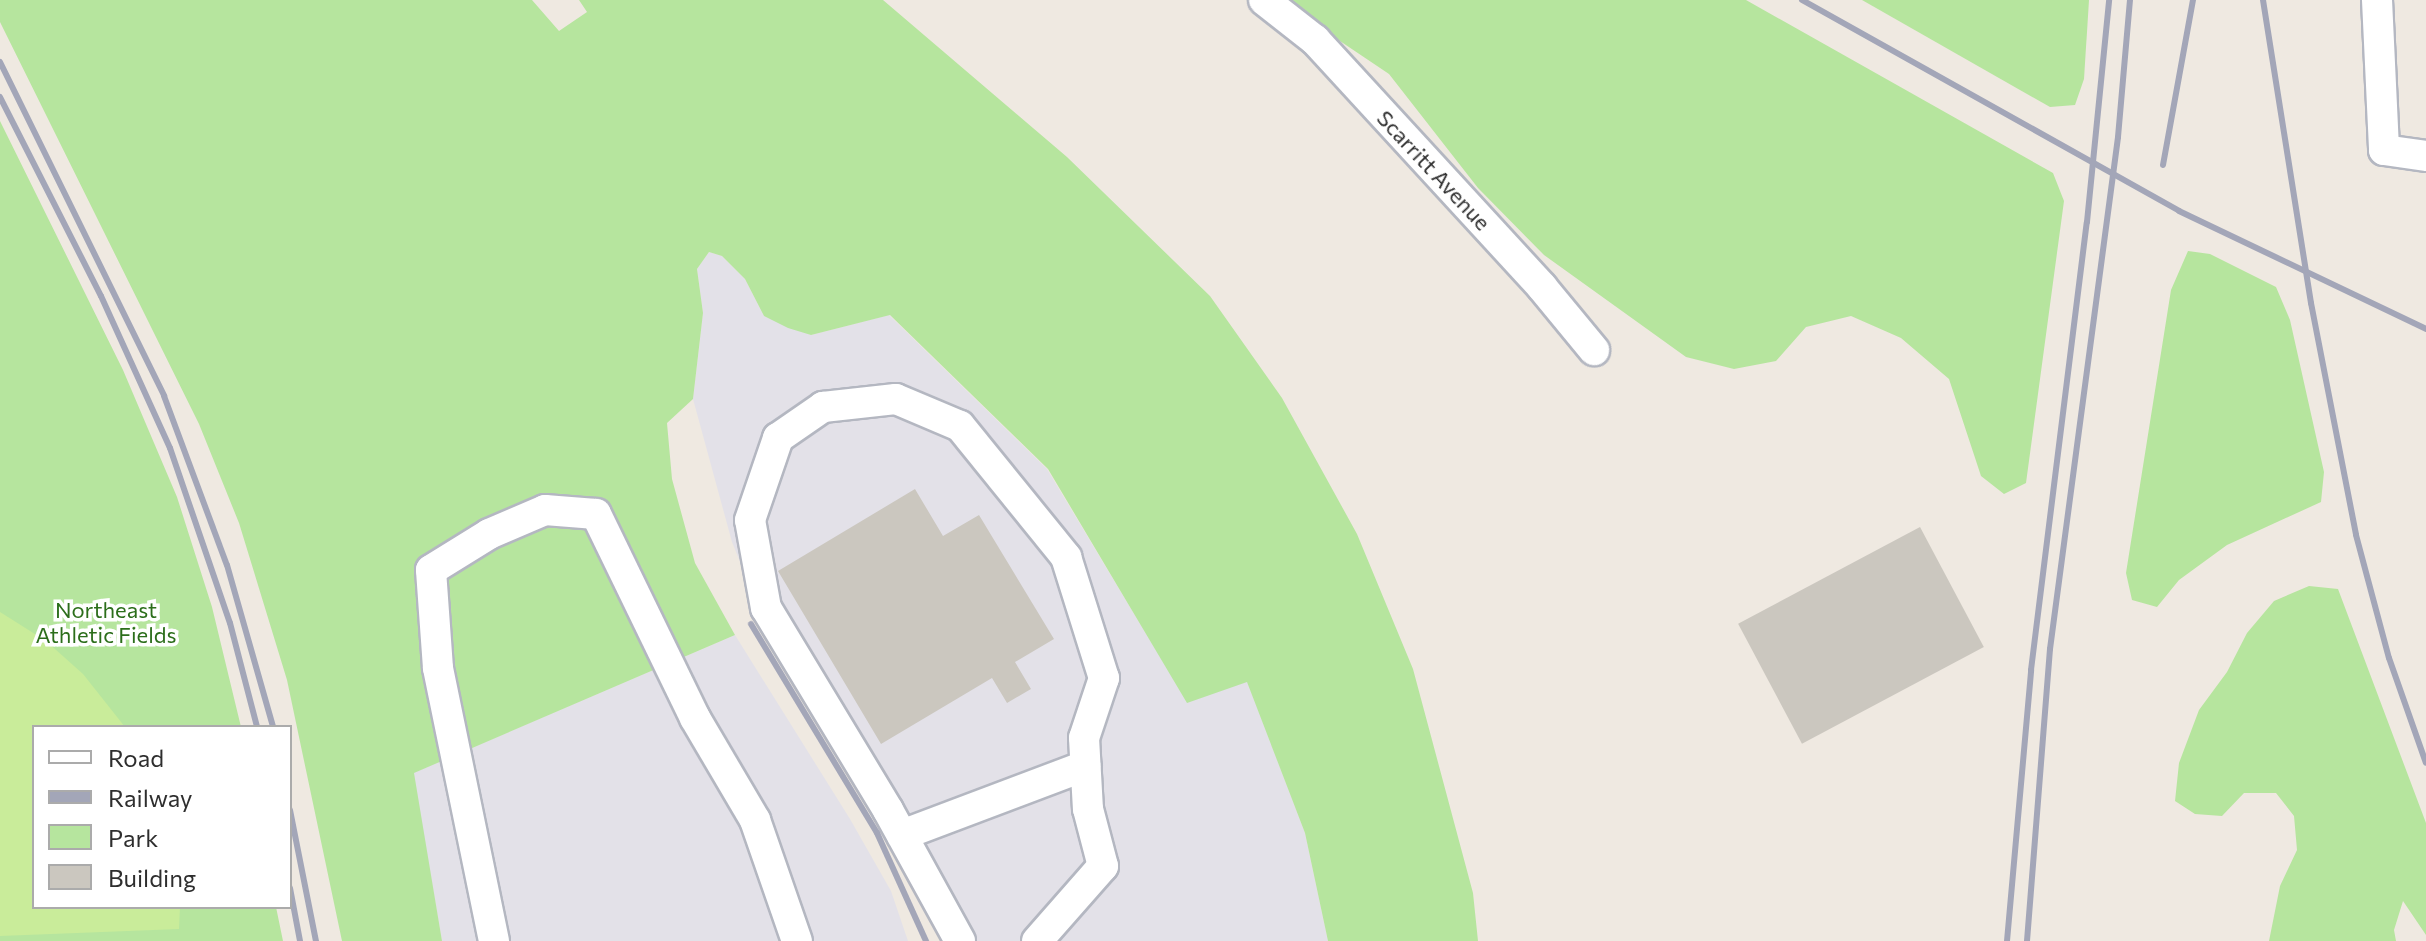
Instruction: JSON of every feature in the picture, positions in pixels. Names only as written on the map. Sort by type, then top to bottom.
[{"type":"lane","name":"Scarritt Avenue","points":[[1264,0],[1315,40],[1542,287],[1594,350]]},
{"type":"lane","points":[[2377,0],[2384,150],[2426,156]]},
{"type":"lane","points":[[960,941],[902,835],[766,608],[750,520],[778,438],[823,407],[896,399],[960,426],[1066,557],[1104,678],[1084,738],[1088,809],[1103,866],[1037,941]]},
{"type":"lane","points":[[494,941],[438,668],[431,570],[489,534],[545,510],[596,514],[695,718],[755,820],[797,941]]},
{"type":"lane","points":[[902,835],[1085,766]]},
{"type":"shaded area","points":[[709,252],[722,256],[745,279],[764,316],[811,335],[889,315],[1047,469],[1187,702],[1247,681],[1305,833],[1328,941],[941,941],[914,871],[762,616],[732,542],[693,399],[703,313],[697,269]]},
{"type":"shaded area","points":[[735,635],[850,819],[891,891],[908,941],[442,941],[413,773]]},
{"type":"green space","points":[[0,0],[532,0],[559,31],[587,12],[579,0],[883,0],[1067,157],[1210,296],[1282,398],[1357,534],[1413,669],[1473,893],[1478,941],[1328,941],[1305,833],[1247,682],[1187,703],[1048,469],[890,315],[811,335],[788,328],[764,316],[745,279],[722,256],[709,252],[697,269],[703,313],[693,399],[667,423],[672,479],[695,563],[735,635],[414,773],[442,941],[342,941],[287,680],[239,523],[199,424],[0,22]]},
{"type":"green space","points":[[1279,0],[1746,0],[2053,173],[2064,201],[2026,483],[2004,494],[1981,476],[1949,379],[1901,338],[1851,316],[1806,327],[1776,361],[1734,369],[1686,357],[1544,255],[1478,188],[1389,74]]},
{"type":"green space","points":[[1862,0],[2089,0],[2084,79],[2075,105],[2050,107]]},
{"type":"green space","name":"Northeast Athletic Fields","points":[[0,121],[123,370],[177,497],[212,607],[241,725],[32,725],[32,909],[276,909],[283,941],[0,941]]},
{"type":"green space","points":[[2188,251],[2210,254],[2276,287],[2290,320],[2324,472],[2321,502],[2227,545],[2179,580],[2157,607],[2132,600],[2126,573],[2171,290]]},
{"type":"green space","points":[[2309,586],[2338,589],[2426,823],[2426,935],[2403,901],[2394,930],[2396,941],[2269,941],[2280,886],[2297,850],[2294,816],[2276,793],[2244,793],[2222,816],[2195,814],[2175,801],[2179,763],[2199,710],[2227,672],[2247,633],[2274,601]]},
{"type":"green space","points":[[0,612],[46,641],[83,674],[123,725],[32,725],[32,909],[180,909],[179,929],[0,936]]},
{"type":"building","points":[[915,489],[943,536],[979,515],[1054,639],[1015,662],[1031,689],[1007,703],[992,678],[881,744],[778,571]]},
{"type":"building","points":[[1920,527],[1984,647],[1802,744],[1738,624]]},
{"type":"railway","points":[[1802,0],[2179,211],[2426,329]]},
{"type":"railway","points":[[2007,941],[2031,670],[2087,222],[2109,0]]},
{"type":"railway","points":[[2027,941],[2050,649],[2118,137],[2130,0]]},
{"type":"railway","points":[[2163,165],[2193,0]]},
{"type":"railway","points":[[2263,0],[2311,303],[2356,535],[2389,658],[2426,763]]},
{"type":"railway","points":[[0,62],[164,396],[227,565],[272,725]]},
{"type":"railway","points":[[0,97],[101,296],[170,448],[230,623],[256,725]]},
{"type":"railway","points":[[751,624],[877,833],[926,941]]},
{"type":"railway","points":[[292,820],[316,941]]},
{"type":"railway","points":[[292,899],[300,941]]}]
